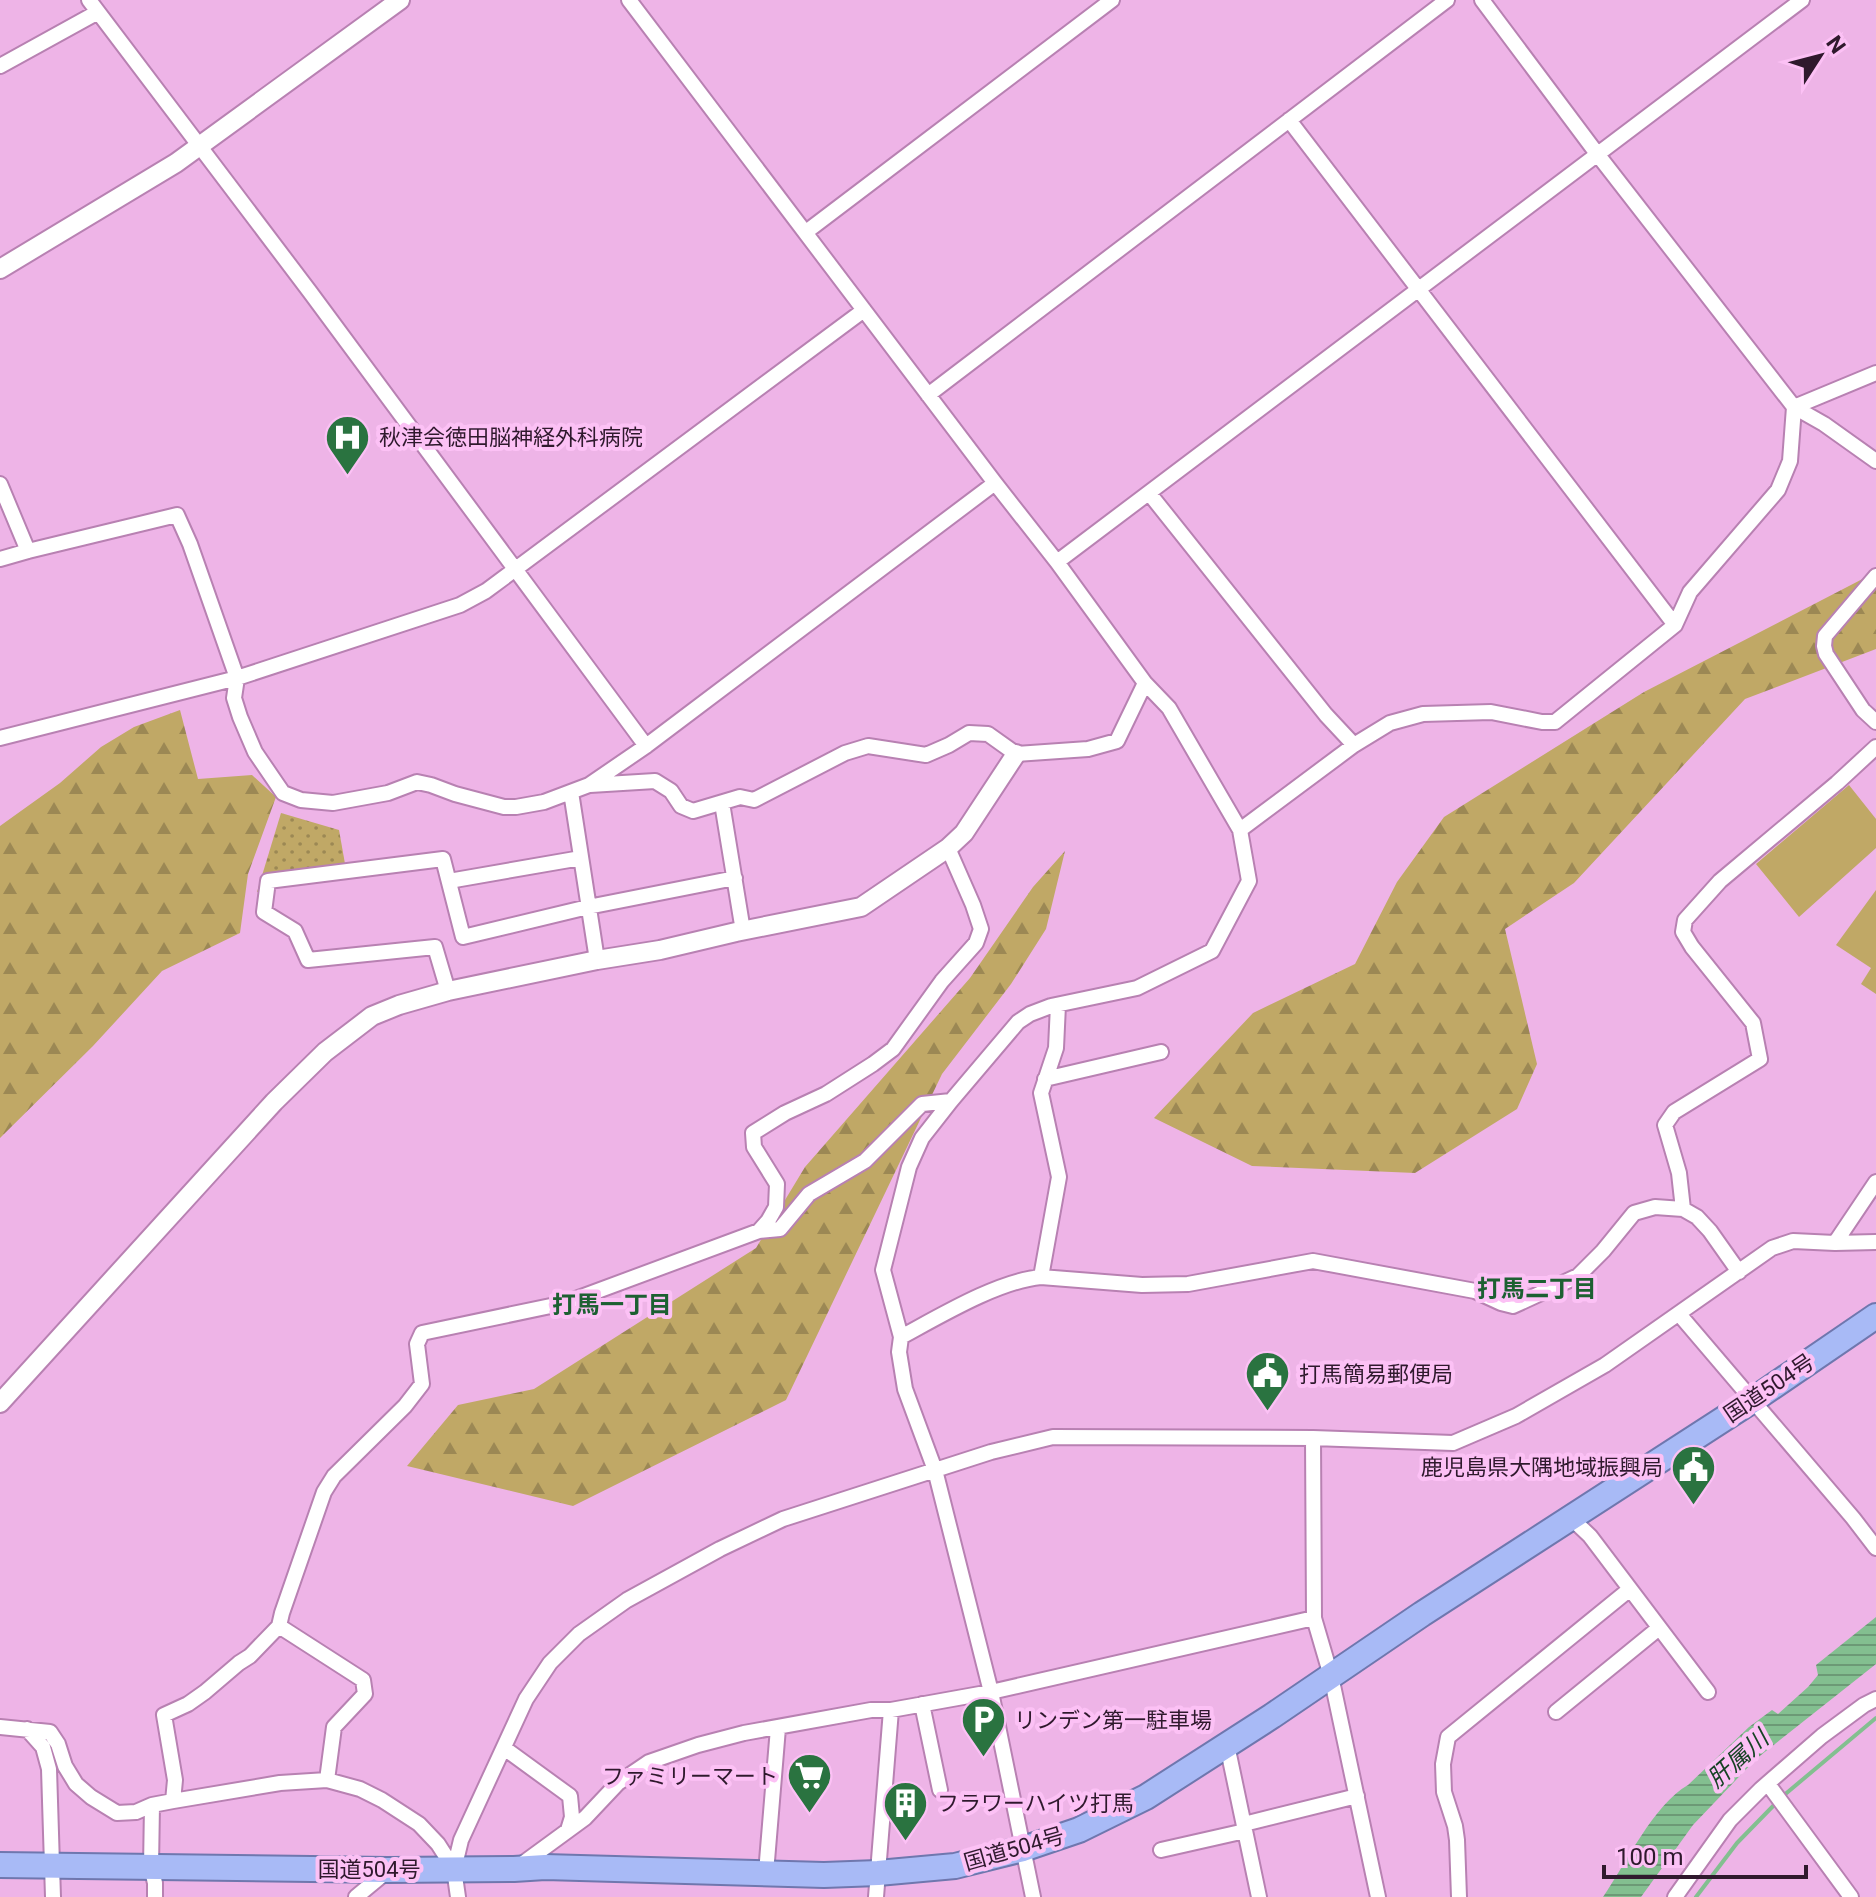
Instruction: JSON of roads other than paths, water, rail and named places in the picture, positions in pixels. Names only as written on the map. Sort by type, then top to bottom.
[{"type":"highway","name":"国道504号","points":[[0,1865],[388,1870],[545,1867],[824,1875],[877,1885],[1023,1849],[1079,1830],[1146,1797],[1753,1400],[1876,1316]]},
{"type":"street","points":[[0,269],[176,163],[400,0]]},
{"type":"street","points":[[629,0],[1057,562],[1145,683],[1169,708],[1240,830],[1249,881],[1212,951],[1137,988],[1058,1005],[1030,1014],[1018,1022],[922,1138],[909,1167],[883,1270],[901,1337],[899,1352],[905,1389],[935,1470],[991,1692],[1033,1897]]},
{"type":"street","points":[[806,232],[1112,0]]},
{"type":"street","points":[[928,395],[1447,0]]},
{"type":"street","points":[[1482,0],[1794,407],[1876,461]]},
{"type":"street","points":[[1057,562],[1802,0]]},
{"type":"street","points":[[0,66],[94,6],[646,746]]},
{"type":"street","points":[[1289,120],[1675,625]]},
{"type":"street","points":[[0,738],[237,678],[460,605],[486,591],[864,310]]},
{"type":"street","points":[[1794,407],[1876,373]]},
{"type":"street","points":[[1240,830],[1354,745],[1390,723],[1431,713],[1491,712],[1555,722],[1675,625],[1690,592],[1778,490],[1790,461],[1794,407]]},
{"type":"street","points":[[0,559],[177,515],[237,678],[234,698],[240,717],[255,752],[283,793],[301,800],[333,803],[388,793],[417,782],[504,807],[516,807],[544,802],[589,785],[646,746],[995,483]]},
{"type":"street","points":[[0,484],[28,551]]},
{"type":"street","points":[[1149,493],[1326,715],[1354,745]]},
{"type":"street","points":[[1876,576],[1825,636],[1824,646],[1826,654],[1863,710],[1876,722]]},
{"type":"street","points":[[589,785],[655,781],[671,791],[681,806],[693,811],[740,797],[754,800],[845,753],[868,746],[926,755],[969,733],[988,734],[1016,754],[1088,749],[1117,741],[1145,683]]},
{"type":"street","points":[[1683,1209],[1679,1173],[1665,1125],[1674,1112],[1760,1059],[1753,1023],[1692,947],[1683,932],[1685,920],[1720,881],[1876,747]]},
{"type":"street","points":[[0,1403],[274,1102],[325,1052],[372,1016],[448,991],[861,907],[948,848],[964,833],[1016,754]]},
{"type":"street","points":[[571,792],[597,960]]},
{"type":"street","points":[[722,803],[743,931]]},
{"type":"street","points":[[759,1231],[776,1207],[777,1184],[754,1147],[753,1133],[785,1113],[826,1094],[893,1049],[942,981],[976,943],[981,929],[948,848]]},
{"type":"street","points":[[449,881],[581,858]]},
{"type":"street","points":[[448,991],[435,947],[308,960],[295,931],[264,912],[268,881],[443,859],[463,937],[588,907],[735,878]]},
{"type":"street","points":[[1041,1277],[1059,1177],[1041,1093],[1056,1048],[1058,1005]]},
{"type":"street","points":[[1045,1079],[1161,1052]]},
{"type":"street","points":[[173,1801],[175,1780],[164,1715],[205,1692],[250,1656],[279,1626],[294,1573],[324,1492],[334,1476],[405,1406],[422,1384],[417,1344],[422,1333],[565,1303],[759,1231],[780,1229],[809,1194],[865,1161],[922,1104],[951,1101]]},
{"type":"street","points":[[1835,1243],[1876,1182]]},
{"type":"street","points":[[901,1337],[970,1301],[1026,1278],[1142,1285],[1188,1284],[1313,1261],[1475,1291],[1513,1306],[1578,1276],[1634,1213],[1655,1207],[1683,1209],[1697,1217],[1739,1272]]},
{"type":"street","points":[[458,1897],[454,1869],[461,1840],[526,1699],[550,1663],[579,1634],[627,1600],[720,1549],[783,1519],[991,1452],[1053,1437],[1313,1438],[1453,1443],[1516,1416],[1605,1365],[1772,1248],[1793,1241],[1876,1242]]},
{"type":"street","points":[[1679,1314],[1876,1548]]},
{"type":"street","points":[[1313,1438],[1314,1618],[1331,1676],[1378,1897]]},
{"type":"street","points":[[1571,1518],[1590,1536],[1708,1692]]},
{"type":"street","points":[[1459,1897],[1455,1826],[1444,1792],[1443,1764],[1448,1737],[1630,1589]]},
{"type":"street","points":[[514,1869],[585,1818],[618,1783],[649,1762],[698,1745],[744,1733],[871,1710],[891,1710],[991,1692],[1314,1618]]},
{"type":"street","points":[[279,1626],[363,1680],[365,1694],[334,1727],[327,1780]]},
{"type":"street","points":[[1556,1712],[1659,1628]]},
{"type":"street","points":[[1675,1897],[1730,1820],[1822,1736],[1876,1699]]},
{"type":"street","points":[[922,1704],[940,1790]]},
{"type":"street","points":[[877,1885],[891,1710]]},
{"type":"street","points":[[0,1727],[50,1732],[76,1784],[117,1813],[136,1812],[152,1805],[280,1783],[327,1780],[360,1789],[419,1824],[438,1844],[454,1869]]},
{"type":"street","points":[[766,1873],[778,1728]]},
{"type":"street","points":[[27,1729],[43,1747],[49,1769],[53,1897]]},
{"type":"street","points":[[1227,1745],[1259,1897]]},
{"type":"street","points":[[504,1748],[570,1796],[572,1817],[568,1830]]},
{"type":"street","points":[[1768,1784],[1851,1897]]},
{"type":"street","points":[[1161,1850],[1357,1796]]},
{"type":"street","points":[[152,1805],[151,1867],[155,1897]]},
{"type":"street","points":[[363,1895],[388,1870]]},
{"type":"water","name":"肝属川","points":[[1876,1617],[1876,1664],[1756,1759],[1693,1825],[1641,1897],[1603,1897],[1663,1806],[1749,1727],[1772,1710],[1778,1714],[1818,1675],[1816,1665]]},
{"type":"waterway","points":[[1783,1796],[1876,1718]]},
{"type":"waterway","points":[[1696,1897],[1737,1843],[1777,1802]]},
{"type":"place","name":"秋津会徳田脳神経外科病院","points":[[348,476]]},
{"type":"place","name":"打馬簡易郵便局","points":[[1268,1413]]},
{"type":"place","name":"鹿児島県大隅地域振興局","points":[[1694,1506]]},
{"type":"place","name":"リンデン第一駐車場","points":[[983,1759]]},
{"type":"place","name":"ファミリーマート","points":[[809,1815]]},
{"type":"place","name":"フラワーハイツ打馬","points":[[906,1842]]},
{"type":"district","name":"打馬二丁目","points":[[1537,1289]]},
{"type":"district","name":"打馬一丁目","points":[[612,1305]]}]
